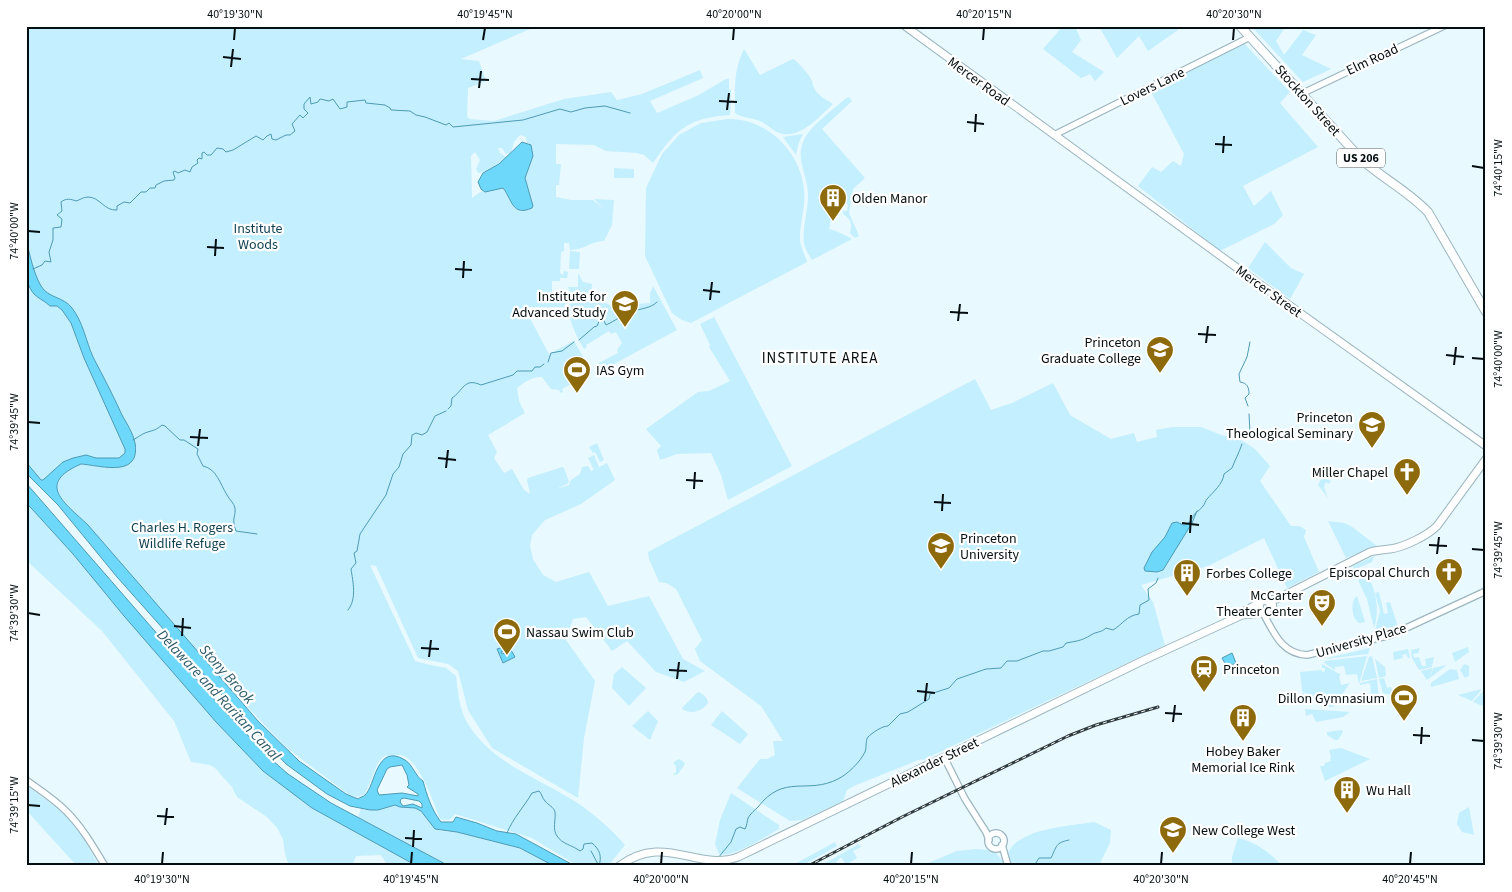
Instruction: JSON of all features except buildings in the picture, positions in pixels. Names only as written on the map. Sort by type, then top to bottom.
[{"type":"highway","name":"Stockton Street","points":[[1240,26],[1369,166],[1416,200],[1430,214],[1486,312]]},
{"type":"main road","name":"Mercer Road","points":[[905,26],[1054,135]]},
{"type":"main road","name":"Mercer Street","points":[[1054,135],[1486,446]]},
{"type":"main road","points":[[1267,612],[1259,607],[1260,602],[1263,600],[1277,599],[1370,552],[1395,548],[1427,534],[1437,526],[1486,459]]},
{"type":"main road","points":[[1267,612],[1285,594]]},
{"type":"main road","points":[[1267,612],[1273,605],[1268,600]]},
{"type":"main road","name":"Alexander Street","points":[[1242,615],[1260,602]]},
{"type":"main road","name":"Alexander Street","points":[[619,866],[638,855],[656,852],[668,852],[709,859],[738,858],[1142,661],[1242,615],[1267,612]]},
{"type":"street","name":"Elm Road","points":[[1301,94],[1444,26]]},
{"type":"street","name":"Lovers Lane","points":[[1054,135],[1250,37]]},
{"type":"street","name":"University Place","points":[[1267,612],[1276,637],[1287,649],[1301,654],[1313,654],[1391,635],[1486,591]]},
{"type":"street","points":[[944,757],[990,846],[996,848],[1006,859]]},
{"type":"street","points":[[26,780],[52,798],[75,820],[105,866]]},
{"type":"street","points":[[979,822],[990,831],[1002,836],[1004,840],[1002,845],[1008,866]]},
{"type":"street","points":[[988,840],[995,833]]},
{"type":"street","points":[[996,848],[1002,845]]},
{"type":"green space","points":[[26,26],[537,26],[461,59],[479,61],[486,81],[468,88],[467,117],[470,119],[494,121],[564,99],[611,92],[617,100],[642,94],[700,70],[703,78],[650,101],[657,113],[697,96],[729,79],[729,90],[731,89],[730,115],[703,119],[684,127],[669,142],[653,163],[644,155],[637,153],[606,151],[594,145],[556,144],[556,164],[561,164],[559,185],[556,185],[556,197],[571,200],[593,200],[605,210],[594,199],[614,200],[612,225],[604,241],[595,242],[580,249],[570,250],[569,243],[564,243],[564,251],[561,252],[560,273],[563,275],[564,271],[568,272],[567,278],[560,278],[560,281],[552,281],[552,294],[544,294],[544,297],[563,298],[568,296],[564,307],[524,307],[549,354],[574,341],[592,373],[562,389],[563,392],[561,393],[559,390],[551,389],[542,377],[532,378],[517,388],[519,401],[525,413],[488,435],[497,452],[494,458],[504,473],[512,469],[524,490],[530,494],[528,478],[562,467],[569,482],[556,489],[569,485],[571,480],[580,474],[582,467],[588,466],[591,471],[607,463],[615,480],[581,504],[545,520],[532,535],[530,546],[533,559],[543,575],[556,582],[589,572],[608,606],[649,596],[683,659],[705,671],[684,682],[656,672],[627,641],[612,651],[586,617],[573,619],[566,640],[595,681],[584,738],[578,798],[492,748],[468,710],[458,671],[448,664],[418,658],[376,566],[370,565],[415,661],[446,668],[456,676],[459,700],[463,713],[478,738],[503,760],[583,807],[608,827],[625,845],[608,866],[578,866],[532,838],[455,814],[449,820],[440,819],[421,775],[410,760],[404,756],[384,756],[378,763],[365,794],[357,797],[348,794],[287,748],[231,690],[186,638],[183,639],[26,466]],"holes":[[[520,135],[526,137],[527,143],[529,143],[528,167],[525,178],[533,206],[526,210],[516,208],[508,195],[500,187],[485,192],[482,191],[472,198],[471,156],[475,152],[480,160],[476,169],[478,173],[486,171],[506,157],[500,153],[498,148],[502,148],[506,154],[511,153],[514,142]]]},
{"type":"green space","points":[[1063,26],[1081,26],[1076,29],[1081,40],[1072,52],[1104,72],[1095,81],[1090,74],[1081,78],[1043,49]]},
{"type":"green space","points":[[1099,26],[1176,26],[1178,30],[1148,51],[1139,36],[1117,58]]},
{"type":"green space","points":[[1251,26],[1286,26],[1276,41],[1284,55],[1303,30],[1316,35],[1302,55],[1331,69],[1303,82]]},
{"type":"green space","points":[[1242,41],[1290,92],[1280,103],[1318,147],[1243,186],[1254,206],[1271,191],[1283,215],[1274,224],[1220,251],[1138,186],[1152,167],[1161,172],[1173,161],[1181,166],[1184,154],[1148,86]]},
{"type":"green space","points":[[744,49],[760,75],[793,59],[808,74],[814,89],[833,104],[808,127],[793,134],[777,132],[760,121],[735,113],[736,73]]},
{"type":"green space","points":[[849,97],[852,101],[822,129],[865,178],[853,189],[849,213],[859,236],[855,238],[850,233],[851,222],[843,214],[843,211],[847,211],[848,204],[845,203],[844,197],[839,197],[838,202],[836,202],[836,208],[833,208],[834,219],[831,219],[829,229],[852,239],[812,260],[804,243],[808,192],[801,159],[802,146],[807,135],[816,124]]},
{"type":"green space","points":[[728,119],[756,124],[769,131],[780,140],[797,164],[802,177],[804,191],[800,241],[807,262],[691,323],[682,320],[672,313],[645,256],[646,188],[662,154],[679,135],[701,123]]},
{"type":"green space","points":[[803,134],[799,142],[796,155],[783,137]]},
{"type":"green space","points":[[614,168],[634,169],[634,178],[614,178]]},
{"type":"green space","points":[[1265,242],[1291,268],[1304,274],[1290,299],[1248,268]]},
{"type":"green space","points":[[570,251],[580,252],[579,269],[569,269]]},
{"type":"green space","points":[[578,273],[583,282],[592,284],[591,295],[573,295],[570,292],[568,287],[578,287]]},
{"type":"green space","points":[[653,286],[677,330],[599,372],[595,365],[618,353],[617,350],[622,343],[616,332],[611,334],[609,331],[586,345],[587,347],[584,349],[569,316],[571,303],[575,300],[604,302],[615,308],[627,302],[635,304],[650,303],[650,294]]},
{"type":"green space","points":[[714,317],[792,466],[728,500],[721,475],[711,453],[677,454],[660,460],[657,450],[661,446],[646,429],[698,392],[709,391],[730,381],[709,347],[710,345],[700,324]]},
{"type":"green space","points":[[975,379],[991,410],[1012,403],[1053,383],[1070,415],[1111,439],[1134,433],[1137,442],[1157,437],[1156,430],[1173,427],[1201,427],[1224,436],[1235,436],[1255,449],[1270,466],[1260,481],[1291,526],[1299,526],[1306,530],[1304,537],[1319,572],[1287,588],[1264,538],[1208,566],[1141,585],[1153,602],[1165,645],[923,760],[921,759],[856,785],[847,790],[843,801],[802,820],[790,821],[737,788],[760,759],[767,759],[775,755],[773,741],[783,741],[761,706],[700,661],[695,649],[702,640],[676,589],[666,583],[659,582],[648,552]]},
{"type":"green space","points":[[597,443],[604,460],[600,462],[595,452],[593,453],[589,447]]},
{"type":"green space","points":[[594,455],[599,467],[594,470],[588,458]]},
{"type":"green space","points":[[1323,475],[1331,481],[1329,484],[1326,482],[1324,487],[1328,498],[1318,485]]},
{"type":"green space","points":[[26,503],[73,554],[216,722],[263,771],[312,808],[417,866],[388,866],[381,855],[356,856],[352,866],[289,866],[283,839],[277,828],[267,817],[237,797],[232,787],[215,768],[210,765],[191,762],[174,721],[102,631],[26,560]]},
{"type":"green space","points":[[1328,521],[1351,526],[1377,546],[1346,558]]},
{"type":"green space","points":[[1374,556],[1372,562],[1358,568],[1360,572],[1364,571],[1368,574],[1357,579],[1353,566]]},
{"type":"green space","points":[[1368,575],[1376,601],[1377,615],[1374,628],[1367,599],[1358,580]]},
{"type":"green space","points":[[1379,592],[1384,614],[1388,613],[1386,603],[1390,602],[1398,627],[1380,634],[1375,631],[1380,611],[1375,593]]},
{"type":"green space","points":[[1357,596],[1365,622],[1359,623],[1357,621],[1352,609],[1354,599]]},
{"type":"green space","points":[[1468,647],[1469,652],[1455,662],[1452,653]]},
{"type":"green space","points":[[1370,648],[1368,654],[1324,659]]},
{"type":"green space","points":[[1420,648],[1418,653],[1413,654],[1414,658],[1419,657],[1422,666],[1426,666],[1425,659],[1434,657],[1432,667],[1419,670],[1412,658],[1411,650]]},
{"type":"green space","points":[[1408,649],[1410,658],[1406,654],[1402,655],[1403,658],[1394,660],[1393,652]]},
{"type":"green space","points":[[1367,656],[1359,684],[1357,674],[1346,675],[1344,666],[1335,667],[1335,670],[1324,663],[1325,661]]},
{"type":"green space","points":[[1372,656],[1377,678],[1361,681],[1369,657]]},
{"type":"green space","points":[[1375,659],[1385,667],[1386,676],[1379,678]]},
{"type":"green space","points":[[1322,664],[1341,675],[1339,676],[1341,685],[1350,683],[1341,696],[1332,698],[1334,707],[1327,707],[1302,691],[1300,672],[1325,671],[1325,668],[1322,668]]},
{"type":"green space","points":[[1464,664],[1469,666],[1469,676],[1465,678],[1460,670]]},
{"type":"green space","points":[[1447,665],[1427,680],[1421,671],[1432,668],[1431,676],[1433,668]]},
{"type":"green space","points":[[622,667],[646,688],[629,706],[612,688],[614,674]]},
{"type":"green space","points":[[1450,669],[1457,670],[1459,679],[1431,687],[1431,683]]},
{"type":"green space","points":[[1384,678],[1387,688],[1391,687],[1394,694],[1383,693],[1379,679]]},
{"type":"green space","points":[[1377,679],[1379,699],[1369,692],[1371,692],[1370,683],[1360,685],[1360,683]]},
{"type":"green space","points":[[1482,689],[1472,701],[1458,695]]},
{"type":"green space","points":[[1484,690],[1486,700],[1485,707],[1473,702]]},
{"type":"green space","points":[[698,692],[707,699],[708,703],[706,706],[693,712],[682,709],[682,708]]},
{"type":"green space","points":[[1302,692],[1314,700],[1312,705],[1304,705]]},
{"type":"green space","points":[[1305,709],[1350,712],[1343,717],[1316,722],[1312,714],[1306,716]]},
{"type":"green space","points":[[648,711],[658,721],[650,740],[632,726]]},
{"type":"green space","points":[[722,711],[748,734],[740,744],[711,725]]},
{"type":"green space","points":[[1342,730],[1343,732],[1338,740],[1327,735],[1327,732]]},
{"type":"green space","points":[[1341,748],[1370,759],[1325,781],[1320,766],[1324,766],[1325,763],[1331,761],[1329,750]]},
{"type":"green space","points":[[679,759],[685,764],[678,774],[674,775],[673,773],[676,773],[676,765],[674,765],[674,762]]},
{"type":"green space","points":[[26,785],[66,815],[80,832],[99,866],[77,866],[26,810]]},
{"type":"green space","points":[[731,793],[779,825],[779,829],[741,850],[719,854],[715,844],[720,820]]},
{"type":"green space","points":[[395,805],[419,809],[440,831],[457,832],[520,848],[554,866],[449,866],[358,817],[361,809],[370,810]]},
{"type":"green space","points":[[1469,807],[1474,835],[1462,832],[1457,824],[1459,813]]},
{"type":"green space","points":[[1094,822],[1111,830],[1110,843],[1101,861],[1102,866],[1009,866],[1007,854],[1014,845],[1025,837],[1044,830]]},
{"type":"green space","points":[[1238,838],[1262,848],[1282,866],[1232,866],[1232,857]]},
{"type":"green space","points":[[835,842],[837,846],[802,866],[791,866]]},
{"type":"green space","points":[[859,844],[861,847],[853,851],[857,858],[846,865],[841,857],[833,866],[820,866]]},
{"type":"green space","points":[[993,850],[1005,866],[921,866],[957,851]]},
{"type":"water","points":[[522,142],[531,145],[533,156],[525,178],[533,206],[525,210],[516,209],[513,206],[503,188],[485,192],[481,189],[478,182],[483,173],[499,164]]},
{"type":"water","name":"Stony Brook","points":[[26,239],[41,286],[48,293],[69,304],[76,313],[93,357],[131,432],[135,445],[134,457],[128,465],[122,467],[101,467],[81,464],[67,471],[59,479],[57,486],[59,494],[71,509],[88,525],[258,721],[299,761],[346,794],[358,799],[364,796],[368,790],[382,761],[388,757],[395,756],[408,762],[423,781],[432,807],[441,822],[453,822],[456,817],[497,831],[516,834],[575,866],[554,866],[520,848],[457,832],[435,829],[421,811],[415,808],[395,805],[378,810],[370,810],[350,806],[327,794],[286,764],[117,577],[58,505],[26,473],[26,462],[43,480],[63,462],[73,458],[86,455],[96,458],[119,458],[125,453],[125,449],[84,358],[71,323],[62,310],[57,306],[50,306],[36,296],[30,288],[26,275]],"holes":[[[402,765],[407,775],[409,785],[407,787],[418,794],[418,796],[402,793],[379,795],[377,790],[387,769]],[[404,798],[419,801],[422,804],[422,808],[413,804],[403,806],[400,802]]]},
{"type":"water","points":[[26,483],[226,713],[272,760],[288,774],[331,803],[449,866],[417,866],[312,808],[263,771],[216,722],[73,554],[26,503]]},
{"type":"water","points":[[1191,521],[1192,523],[1163,570],[1157,572],[1145,571],[1144,568],[1152,552],[1165,537],[1172,523],[1177,522],[1184,525]]},
{"type":"water","name":"Nassau Swim Club","points":[[503,647],[505,651],[501,652],[502,654],[511,650],[515,657],[503,663],[497,649]]},
{"type":"water","points":[[1232,653],[1236,663],[1227,667],[1222,658]]},
{"type":"waterway","points":[[33,269],[42,265],[45,261],[51,262],[49,252],[53,240],[53,228],[61,227],[62,219],[57,215],[62,211],[61,202],[68,199],[76,201],[86,197],[96,199],[109,208],[117,210],[117,206],[124,202],[130,203],[141,192],[155,188],[156,185],[164,181],[174,180],[173,172],[178,173],[185,170],[190,172],[192,167],[198,163],[197,160],[199,158],[202,159],[202,153],[204,152],[207,155],[211,155],[217,148],[223,149],[226,152],[233,150],[256,136],[263,140],[271,134],[272,139],[276,140],[290,135],[295,131],[292,124],[300,115],[303,118],[308,113],[304,109],[304,104],[310,97],[311,104],[318,102],[320,99],[329,101],[333,99],[340,109],[347,107],[347,102],[365,100],[366,103],[385,105],[391,110],[410,111],[416,115],[446,125],[449,123],[453,127],[523,120],[560,109],[571,112],[585,108],[605,106],[630,113]]},
{"type":"waterway","points":[[579,340],[597,326],[602,317],[606,325],[628,313],[657,302]]},
{"type":"waterway","points":[[548,362],[551,353],[562,351],[574,342]]},
{"type":"waterway","points":[[1248,406],[1245,398],[1249,394],[1249,389],[1246,384],[1240,382],[1239,374],[1247,357],[1250,342]]},
{"type":"waterway","points":[[448,409],[451,406],[452,398],[467,384],[475,383],[481,385],[513,375],[517,371],[532,371],[535,367],[540,367],[544,364]]},
{"type":"waterway","points":[[348,610],[353,601],[351,569],[356,563],[354,553],[357,551],[360,534],[386,495],[393,474],[399,467],[403,454],[411,445],[412,435],[416,433],[422,435],[427,432],[435,416],[446,411]]},
{"type":"waterway","points":[[1249,414],[1250,432]]},
{"type":"waterway","points":[[133,440],[162,425],[180,440],[184,440],[198,449],[197,454],[203,466],[212,470],[234,506],[236,531],[257,534]]},
{"type":"waterway","points":[[1191,521],[1220,484],[1224,474],[1232,468],[1242,444]]},
{"type":"waterway","points":[[1192,523],[1197,511]]},
{"type":"waterway","points":[[718,858],[731,842],[736,829],[740,827],[745,829],[750,815],[777,791],[787,787],[827,783],[842,777],[863,756],[866,750],[867,739],[870,735],[880,728],[888,726],[900,714],[908,712],[929,699],[930,694],[949,688],[957,679],[986,669],[1001,668],[1007,661],[1017,661],[1043,651],[1063,647],[1066,643],[1082,640],[1106,628],[1113,630],[1128,618],[1139,614],[1140,605],[1149,600],[1148,589],[1156,583],[1158,578]]},
{"type":"waterway","points":[[507,833],[512,822],[532,793],[539,791],[544,800],[554,810],[555,830],[559,839],[580,851],[583,849],[584,844],[592,843],[600,853],[599,866]]},
{"type":"waterway","points":[[1034,866],[1039,858],[1051,858],[1059,844],[1069,840]]},
{"type":"waterway","points":[[591,851],[599,866]]},
{"type":"railway","points":[[808,866],[902,817],[1068,736],[1096,725],[1158,707]]},
{"type":"place","name":"Olden Manor","points":[[833,222]]},
{"type":"place","name":"Institute for Advanced Study","points":[[625,328]]},
{"type":"place","name":"Princeton Graduate College","points":[[1160,374]]},
{"type":"place","name":"IAS Gym","points":[[577,394]]},
{"type":"place","name":"Princeton Theological Seminary","points":[[1372,449]]},
{"type":"place","name":"Miller Chapel","points":[[1407,496]]},
{"type":"place","name":"Princeton University","points":[[941,570]]},
{"type":"place","name":"Episcopal Church","points":[[1449,596]]},
{"type":"place","name":"Forbes College","points":[[1187,597]]},
{"type":"place","name":"McCarter Theater Center","points":[[1322,627]]},
{"type":"place","name":"Nassau Swim Club","points":[[507,656]]},
{"type":"place","name":"Princeton","points":[[1204,693]]},
{"type":"place","name":"Dillon Gymnasium","points":[[1404,722]]},
{"type":"place","name":"Hobey Baker Memorial Ice Rink","points":[[1243,742]]},
{"type":"place","name":"Wu Hall","points":[[1347,814]]},
{"type":"place","name":"New College West","points":[[1173,854]]},
{"type":"district","name":"INSTITUTE AREA","points":[[820,358]]},
{"type":"park label","name":"Institute Woods","points":[[258,236]]},
{"type":"park label","name":"Charles H. Rogers Wildlife Refuge","points":[[182,536]]},
{"type":"water label","name":"Delaware and Raritan Canal","points":[[219,695]]}]
